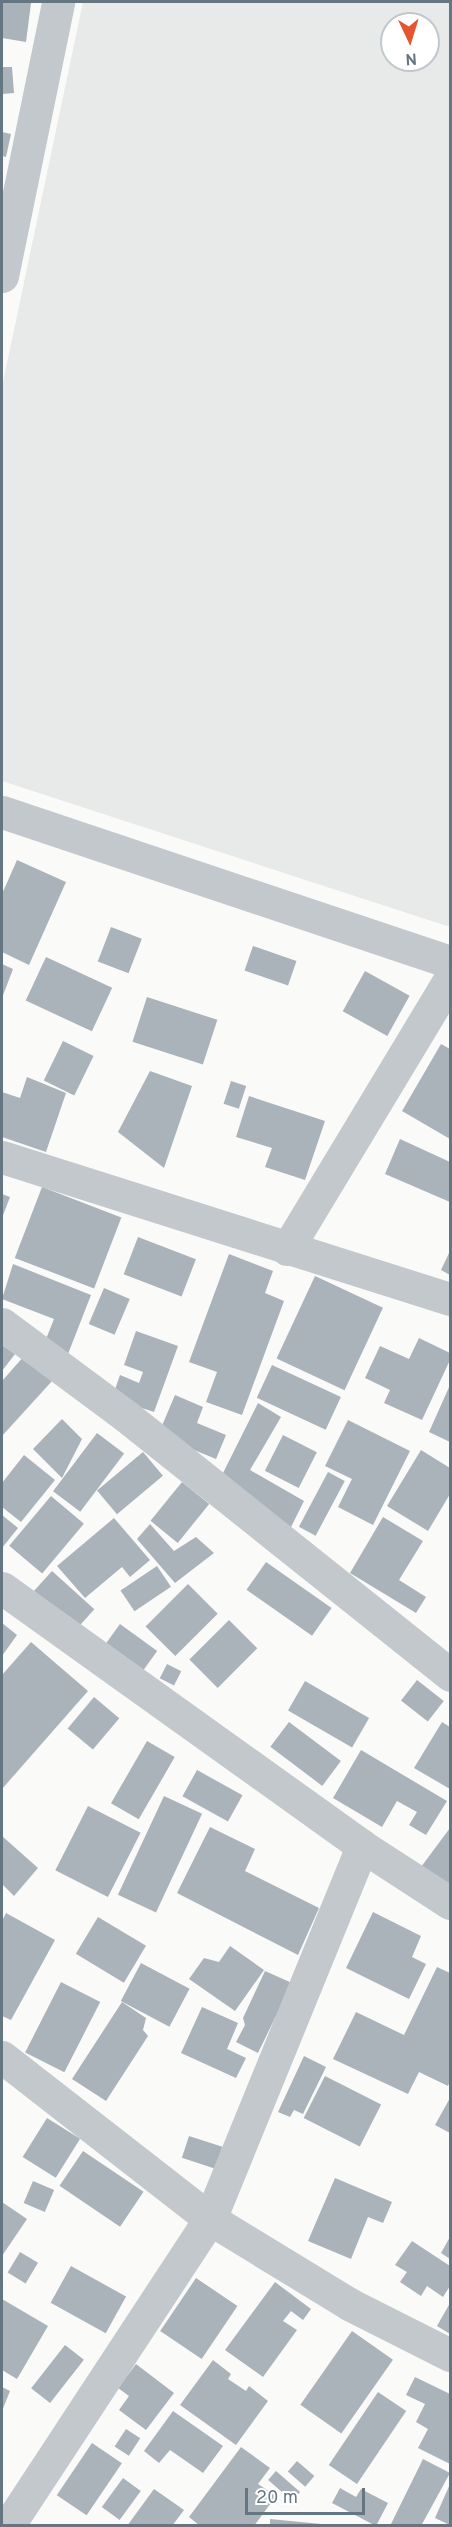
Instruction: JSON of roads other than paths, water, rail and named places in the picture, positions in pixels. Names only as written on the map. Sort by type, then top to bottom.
[{"type":"street","points":[[2,276],[58,2]]},
{"type":"street","points":[[2,812],[450,962]]},
{"type":"street","points":[[287,1249],[450,979]]},
{"type":"street","points":[[2,1157],[450,1299]]},
{"type":"street","points":[[2,1324],[126,1416],[450,1675]]},
{"type":"street","points":[[2,1588],[362,1846],[450,1903]]},
{"type":"street","points":[[17,2515],[210,2219],[362,1846]]},
{"type":"street","points":[[2,2057],[210,2219],[349,2304],[450,2355]]}]
